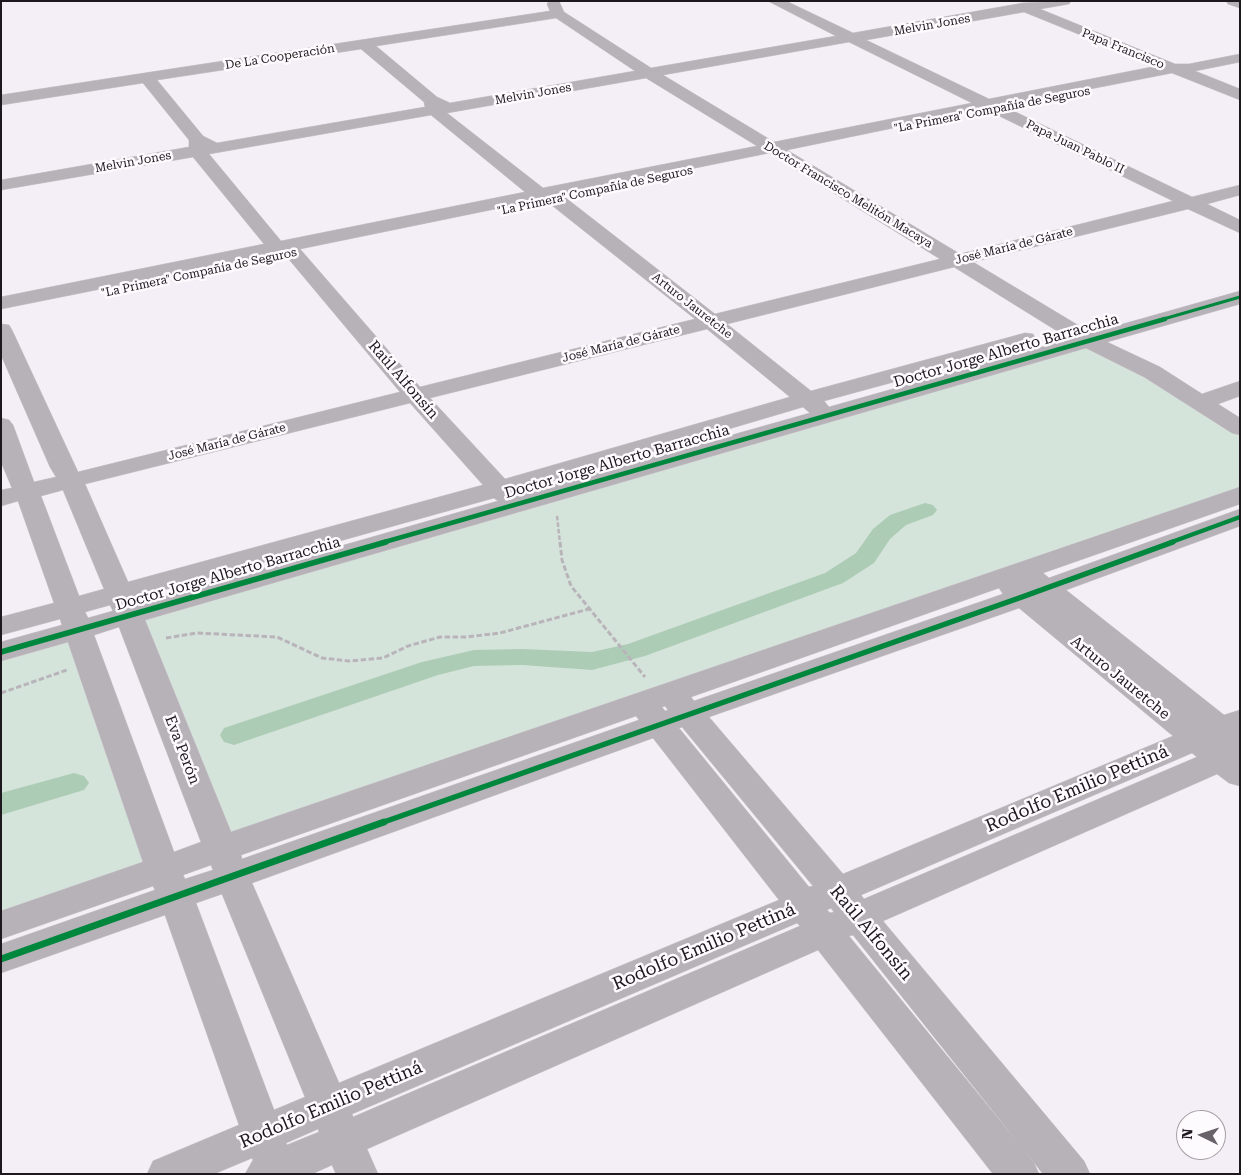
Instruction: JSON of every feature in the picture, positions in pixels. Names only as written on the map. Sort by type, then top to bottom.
[{"type":"street","name":"De La Cooperación","points":[[1,100],[364,44],[572,1]]},
{"type":"street","name":"Papa Juan Pablo II","points":[[775,1],[998,105],[1188,198],[1240,226]]},
{"type":"street","name":"Papa Juan Pablo II","points":[[789,1],[849,34]]},
{"type":"street","name":"Melvin Jones","points":[[849,34],[1007,1]]},
{"type":"street","name":"Papa Francisco","points":[[1007,1],[1027,5],[1240,95]]},
{"type":"street","name":"Melvin Jones","points":[[215,148],[655,67],[1027,5],[1064,1]]},
{"type":"street","points":[[1233,1],[1240,4]]},
{"type":"street","name":"Doctor Francisco Melitón Macaya","points":[[553,6],[576,12],[655,67],[1089,331],[1240,428]]},
{"type":"street","name":"Arturo Jauretche","points":[[364,44],[549,195],[827,415]]},
{"type":"street","name":"\"La Primera\" Compañía de Seguros","points":[[1,303],[290,248],[1240,58]]},
{"type":"street","name":"Papa Francisco","points":[[1181,69],[1240,88]]},
{"type":"street","name":"Raúl Alfonsín","points":[[146,77],[197,146],[290,248],[411,390],[506,496]]},
{"type":"street","name":"Melvin Jones","points":[[1,173],[197,146],[438,106]]},
{"type":"street","name":"Melvin Jones","points":[[1,185],[197,146]]},
{"type":"street","name":"Raúl Alfonsín","points":[[197,146],[215,148],[241,178]]},
{"type":"street","name":"José María de Gárate","points":[[1188,198],[1240,180]]},
{"type":"street","name":"José María de Gárate","points":[[1,498],[16,484],[67,474],[1188,198],[1240,190]]},
{"type":"street","name":"Papa Juan Pablo II","points":[[1188,198],[1240,217]]},
{"type":"street","name":"Raúl Alfonsín","points":[[286,229],[290,248]]},
{"type":"street","name":"\"La Primera\" Compañía de Seguros","points":[[1,313],[290,248]]},
{"type":"street","name":"Doctor Francisco Melitón Macaya","points":[[961,254],[1047,296]]},
{"type":"street","name":"Doctor Jorge Alberto Barracchia","points":[[1,652],[74,619],[506,496],[827,415],[1089,331],[1240,280]]},
{"type":"street","name":"Doctor Jorge Alberto Barracchia","points":[[506,496],[807,399],[1089,331],[1240,297]]},
{"type":"street","name":"Eva Perón","points":[[1,330],[124,604],[221,849],[358,1174]]},
{"type":"street","points":[[1201,402],[1240,388]]},
{"type":"street","points":[[1,425],[16,484],[74,619],[262,1134],[274,1172]]},
{"type":"street","points":[[1023,584],[1240,495]]},
{"type":"street","points":[[1,959],[170,883],[221,849],[660,701],[1023,584],[1240,518]]},
{"type":"street","name":"Arturo Jauretche","points":[[1023,584],[1228,745]]},
{"type":"street","name":"Doctor Jorge Alberto Barracchia","points":[[1,626],[74,619]]},
{"type":"street","points":[[1,925],[170,883],[233,877],[660,701]]},
{"type":"street","points":[[660,701],[813,919],[1018,1174]]},
{"type":"street","name":"Raúl Alfonsín","points":[[660,701],[847,903],[1069,1174]]},
{"type":"street","name":"Rodolfo Emilio Pettiná","points":[[274,1172],[344,1141],[847,903],[1228,745]]},
{"type":"street","name":"Rodolfo Emilio Pettiná","points":[[168,1174],[329,1105],[813,919]]},
{"type":"path","points":[[557,516],[562,560],[571,586],[660,701]]},
{"type":"path","points":[[141,646],[171,636],[197,634],[278,637],[322,658],[349,661],[383,658],[408,646],[440,638],[500,633],[589,609]]},
{"type":"path","points":[[1,693],[90,662]]},
{"type":"shaded area","points":[[1089,344],[1240,436],[1240,490],[227,840],[137,617]]},
{"type":"shaded area","points":[[73,636],[152,866],[1,918],[1,656]]},
{"type":"waterway","points":[[234,735],[431,668],[474,658],[522,657],[592,661],[636,650],[834,578],[865,558],[881,534],[898,520],[925,510]]},
{"type":"waterway","points":[[1,804],[74,783]]},
{"type":"cycle path","points":[[1,652],[1240,297]]},
{"type":"cycle path","points":[[1,959],[687,714],[1022,597],[1240,517]]}]
